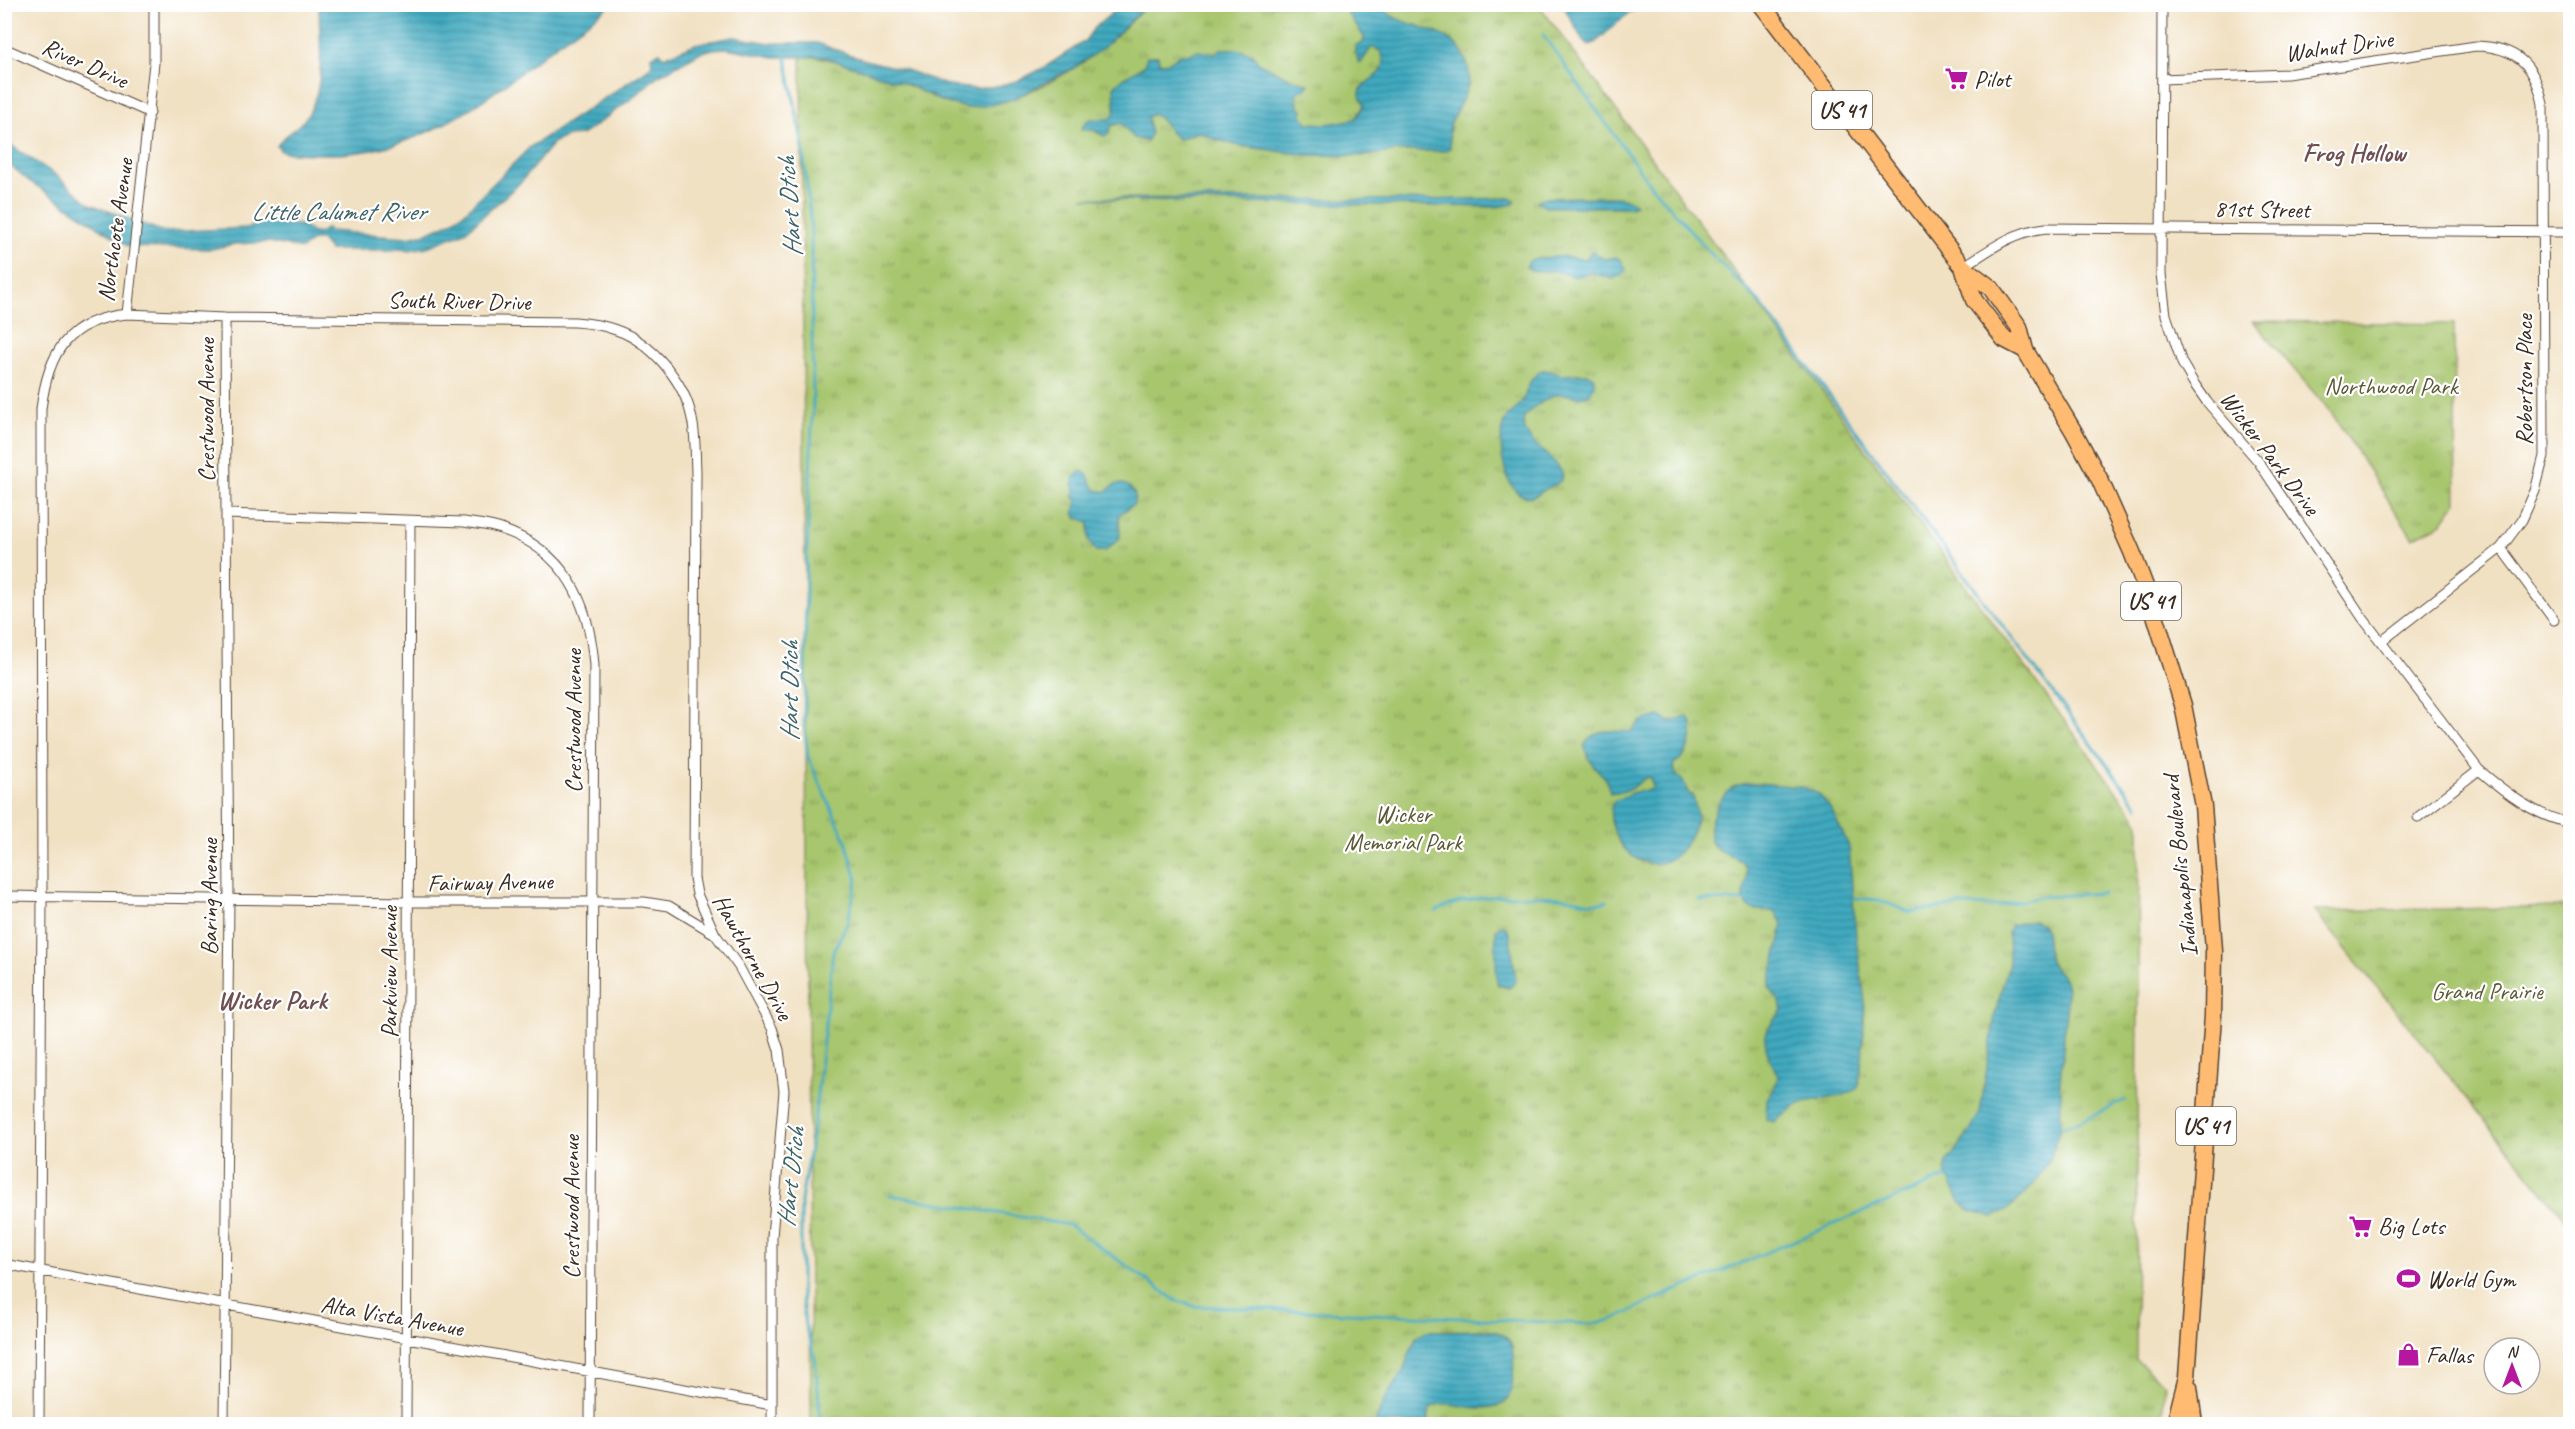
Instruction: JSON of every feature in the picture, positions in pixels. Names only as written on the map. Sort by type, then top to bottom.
[{"type":"highway","name":"Indianapolis Boulevard","points":[[1761,4],[1963,267],[1974,300],[2004,339],[2025,350],[2100,480],[2151,602],[2183,705],[2203,806],[2214,950],[2213,1016],[2187,1377],[2175,1425]]},
{"type":"highway","name":"Indianapolis Boulevard","points":[[2187,1377],[2194,1425]]},
{"type":"street","name":"Northcote Avenue","points":[[39,1425],[42,897],[41,409],[45,381],[51,362],[71,336],[97,320],[127,314],[150,113],[154,63],[154,4]]},
{"type":"street","name":"Wicker Park Drive","points":[[2162,4],[2163,296],[2182,363],[2206,402],[2258,461],[2381,642],[2479,770],[2502,790],[2530,808],[2571,823]]},
{"type":"street","name":"Walnut Drive","points":[[2162,79],[2287,74],[2476,46],[2505,49],[2518,56]]},
{"type":"street","name":"River Drive","points":[[4,48],[150,113]]},
{"type":"street","name":"Robertson Place","points":[[2381,642],[2500,548],[2522,520],[2535,491],[2544,456],[2543,104],[2535,78],[2518,56]]},
{"type":"street","name":"81st Street","points":[[1963,267],[1999,243],[2030,229],[2571,232]]},
{"type":"street","name":"South River Drive","points":[[127,314],[225,318],[575,322],[617,330],[648,348],[686,396],[692,418],[696,471]]},
{"type":"street","name":"Crestwood Avenue","points":[[225,318],[226,514],[464,522],[501,528],[538,548],[564,571],[579,594],[588,619],[594,665],[590,1425]]},
{"type":"street","name":"Hawthorne Drive","points":[[696,471],[694,878],[697,894],[715,934],[740,967],[772,1028],[782,1070],[783,1119],[772,1237],[772,1425]]},
{"type":"street","name":"Baring Avenue","points":[[224,1425],[229,898],[226,514]]},
{"type":"street","name":"Parkview Avenue","points":[[406,1425],[410,520]]},
{"type":"street","points":[[2500,548],[2554,620]]},
{"type":"street","points":[[2418,817],[2479,770]]},
{"type":"street","name":"Fairway Avenue","points":[[4,896],[408,902],[592,900],[644,902],[669,906],[715,934]]},
{"type":"street","name":"Alta Vista Avenue","points":[[4,1264],[772,1405]]},
{"type":"green space","name":"Wicker Memorial Park","points":[[1147,5],[1539,5],[2139,822],[2136,1360],[2165,1384],[2161,1424],[811,1424],[801,55],[828,59],[868,70],[943,101],[962,105],[983,105],[1026,93],[1067,72],[1107,44]]},
{"type":"green space","name":"Northwood Park","points":[[2253,321],[2454,324],[2456,503],[2442,523],[2413,538],[2333,415]]},
{"type":"green space","name":"Grand Prairie","points":[[2570,907],[2570,1225],[2315,911]]},
{"type":"water","points":[[319,4],[610,5],[470,109],[416,137],[386,147],[355,153],[306,154],[281,151],[277,146],[304,120],[312,108],[316,94],[321,49]]},
{"type":"water","points":[[1122,5],[1147,5],[1103,48],[1074,68],[1013,99],[967,108],[943,102],[906,84],[824,57],[775,57],[726,48],[699,53],[656,77],[634,97],[582,135],[569,136],[554,142],[521,182],[465,232],[427,247],[409,250],[401,248],[329,250],[321,240],[313,240],[302,249],[269,242],[235,244],[211,249],[129,247],[29,181],[5,161],[4,141],[56,175],[90,204],[164,232],[246,228],[266,223],[302,225],[313,233],[320,233],[327,228],[329,231],[407,237],[427,233],[451,222],[465,212],[530,147],[647,70],[652,64],[651,56],[660,52],[664,57],[695,44],[734,37],[770,43],[817,43],[865,60],[906,70],[949,86],[976,89],[1020,80],[1045,67],[1085,41],[1094,28]]},
{"type":"water","points":[[1342,5],[1381,5],[1389,14],[1400,20],[1443,35],[1455,44],[1464,56],[1469,81],[1450,126],[1450,148],[1446,151],[1398,151],[1365,156],[1307,155],[1239,146],[1199,132],[1179,139],[1154,114],[1147,117],[1151,133],[1146,141],[1134,138],[1121,123],[1111,126],[1108,135],[1104,136],[1093,130],[1081,130],[1084,124],[1091,119],[1112,118],[1115,110],[1114,86],[1144,66],[1147,56],[1158,56],[1159,62],[1165,63],[1181,54],[1197,51],[1215,53],[1221,49],[1237,49],[1252,54],[1259,63],[1287,77],[1309,84],[1306,89],[1296,93],[1298,105],[1303,109],[1302,116],[1309,123],[1327,124],[1355,119],[1364,106],[1360,96],[1362,87],[1379,74],[1384,65],[1381,53],[1374,48],[1371,48],[1361,63],[1358,62],[1355,46],[1364,41],[1364,37]]},
{"type":"water","points":[[1563,5],[1690,5],[1691,8],[1686,12],[1644,6],[1632,11],[1595,43],[1589,45],[1583,41]]},
{"type":"water","points":[[1617,197],[1636,204],[1631,207],[1545,207],[1537,201],[1544,198]]},
{"type":"water","points":[[1083,198],[1423,200],[1509,198],[1515,201],[1514,204],[1496,207]]},
{"type":"water","points":[[1592,251],[1604,259],[1616,257],[1621,260],[1626,269],[1624,274],[1613,279],[1592,273],[1576,277],[1555,271],[1533,271],[1526,267],[1529,261],[1550,257],[1572,257],[1585,260]]},
{"type":"water","points":[[1542,370],[1561,375],[1590,375],[1594,378],[1594,384],[1590,394],[1586,396],[1557,394],[1524,417],[1524,426],[1532,441],[1553,461],[1563,475],[1557,484],[1530,497],[1521,495],[1508,479],[1502,456],[1501,433],[1506,419],[1518,407],[1529,384]]},
{"type":"water","points":[[1081,471],[1087,474],[1099,491],[1107,491],[1115,485],[1122,484],[1130,487],[1135,495],[1134,504],[1119,515],[1120,538],[1105,551],[1096,551],[1089,537],[1089,522],[1077,518],[1074,513],[1077,501],[1073,496],[1076,489],[1073,488],[1073,478]]},
{"type":"water","points":[[1659,716],[1670,722],[1688,717],[1691,721],[1692,732],[1687,750],[1673,765],[1676,775],[1682,780],[1689,794],[1693,795],[1697,818],[1691,835],[1679,852],[1669,860],[1647,863],[1637,859],[1619,841],[1613,828],[1611,807],[1614,801],[1634,792],[1650,790],[1653,787],[1650,778],[1647,777],[1630,789],[1610,793],[1606,779],[1592,764],[1584,746],[1588,739],[1599,732],[1631,732],[1641,721]]},
{"type":"water","points":[[1755,783],[1803,787],[1819,794],[1832,811],[1849,846],[1856,936],[1865,1002],[1862,1063],[1858,1088],[1845,1095],[1802,1103],[1774,1122],[1766,1119],[1767,1099],[1778,1077],[1767,1052],[1765,1039],[1771,1024],[1782,1010],[1780,1002],[1769,987],[1783,924],[1775,912],[1755,910],[1747,906],[1744,901],[1747,877],[1745,866],[1739,860],[1717,850],[1710,832],[1713,815],[1727,793],[1737,786]]},
{"type":"water","points":[[2033,920],[2039,922],[2045,930],[2050,962],[2064,980],[2067,990],[2060,1084],[2060,1125],[2048,1162],[2033,1185],[2015,1204],[1993,1217],[1969,1210],[1960,1202],[1945,1172],[1947,1162],[1969,1133],[1980,1112],[1995,1014],[2009,962],[2008,932],[2011,925]]},
{"type":"water","points":[[1502,925],[1506,927],[1510,935],[1516,982],[1509,988],[1498,985],[1497,981],[1496,929]]},
{"type":"water","points":[[1481,1330],[1502,1334],[1511,1344],[1514,1369],[1507,1401],[1485,1408],[1455,1404],[1437,1405],[1430,1409],[1427,1424],[1375,1424],[1383,1402],[1403,1371],[1416,1337],[1426,1331]]},
{"type":"waterway","points":[[1543,35],[1648,182],[1710,253],[1757,299],[2138,806]]},
{"type":"waterway","name":"Hart Dtich","points":[[785,52],[803,148],[811,226],[813,399],[806,579],[804,726],[808,757],[846,841],[857,880],[847,924],[833,952],[814,1123],[801,1201],[801,1292],[805,1325],[815,1358],[821,1424]]},
{"type":"waterway","points":[[1854,898],[1879,900],[1910,912],[1960,905],[1997,906],[2041,897],[2103,893]]},
{"type":"waterway","points":[[1436,911],[1466,901],[1497,896],[1561,897],[1596,903],[1607,901]]},
{"type":"waterway","points":[[1699,900],[1744,901]]},
{"type":"waterway","points":[[2060,1127],[2079,1122],[2125,1100]]},
{"type":"waterway","points":[[890,1195],[1069,1225],[1175,1300],[1194,1306],[1590,1324],[1611,1320],[1946,1177]]},
{"type":"place","name":"Pilot","points":[[1956,79]]},
{"type":"place","name":"Big Lots","points":[[2360,1226]]},
{"type":"place","name":"World Gym","points":[[2409,1279]]},
{"type":"place","name":"Fallas","points":[[2408,1355]]},
{"type":"district","name":"Frog Hollow","points":[[2354,152]]},
{"type":"district","name":"Wicker Park","points":[[272,1000]]},
{"type":"water label","name":"Little Calumet River","points":[[338,211]]}]
